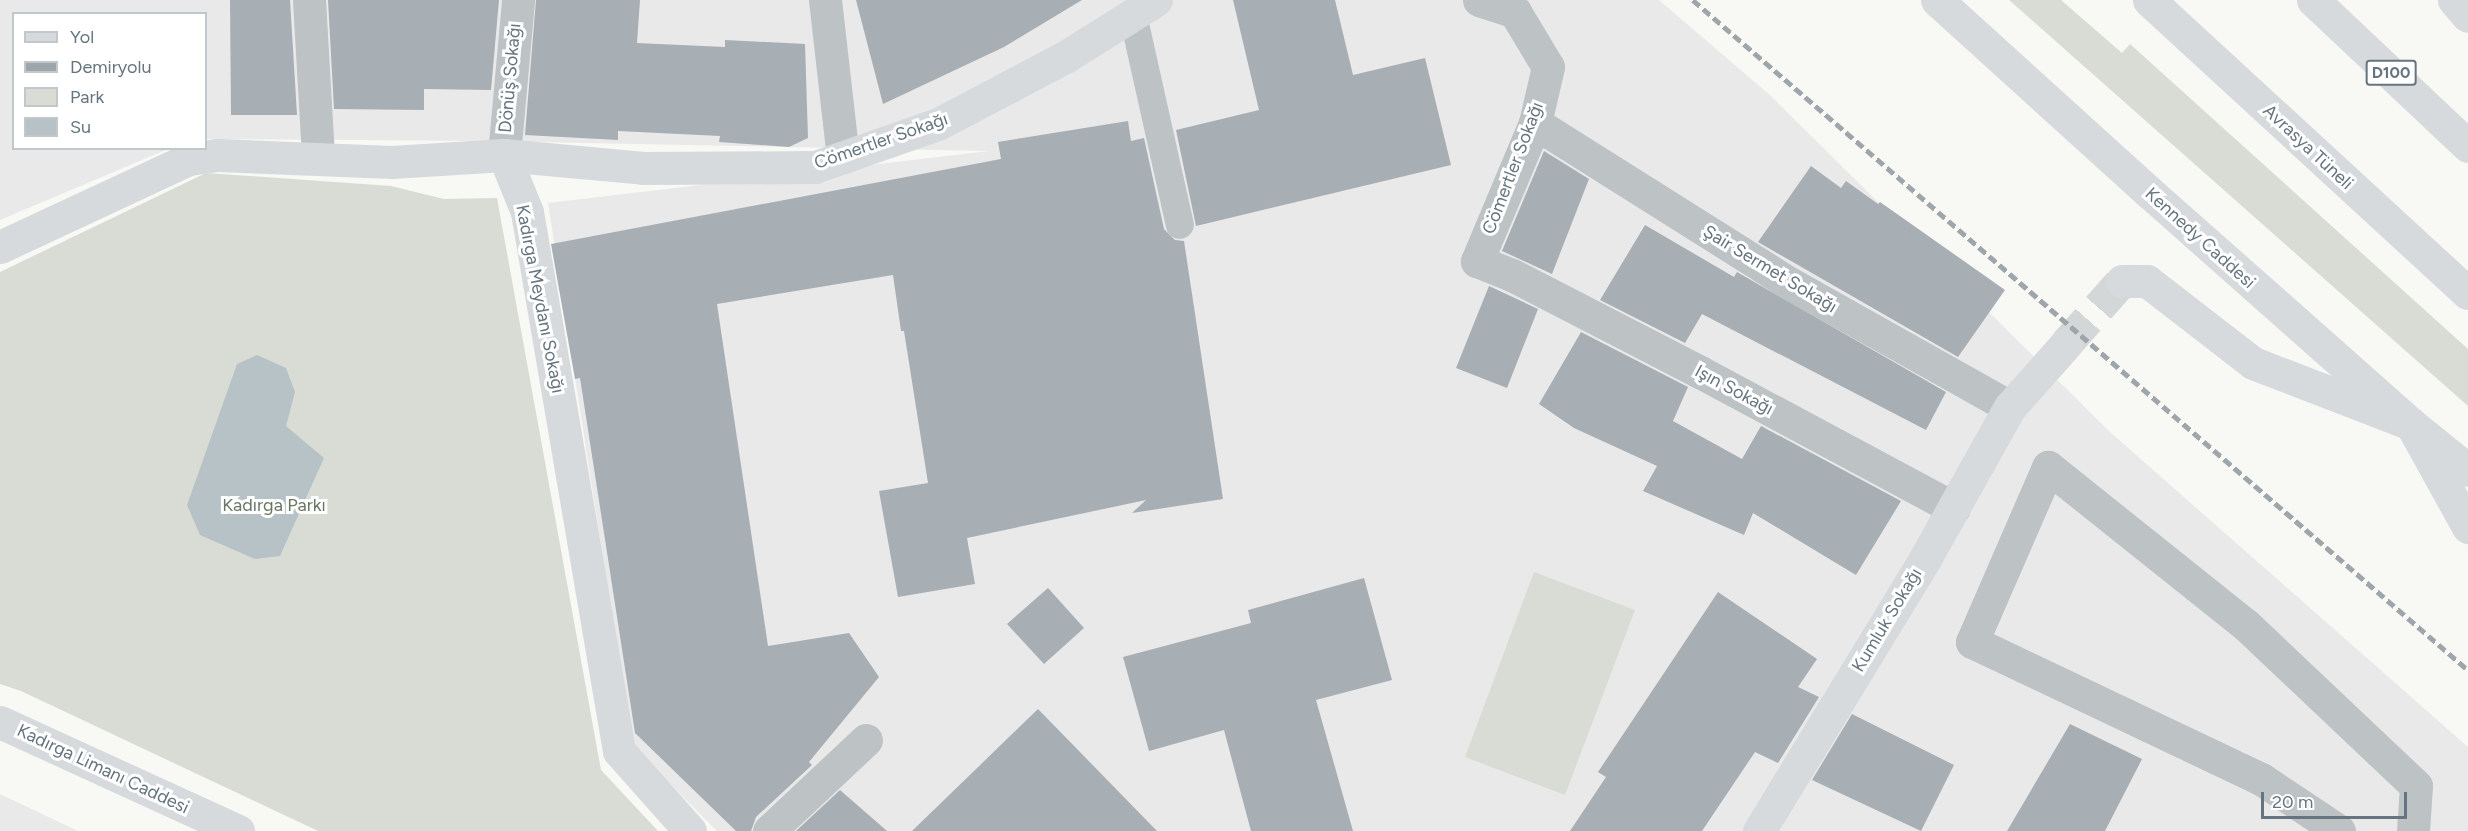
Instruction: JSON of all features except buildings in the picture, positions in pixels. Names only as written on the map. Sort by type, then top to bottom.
[{"type":"main road","name":"Kennedy Caddesi","points":[[1937,0],[2150,193],[2411,424],[2468,470]]},
{"type":"main road","name":"Avrasya Tüneli","points":[[2149,0],[2468,292]]},
{"type":"main road","name":"D100","points":[[2313,0],[2468,146]]},
{"type":"main road","points":[[2454,0],[2468,16]]},
{"type":"main road","name":"Cömertler Sokağı","points":[[504,155],[643,168],[815,166],[938,124],[1067,56],[1145,7]]},
{"type":"main road","points":[[0,247],[189,159],[218,154],[392,162],[504,155]]},
{"type":"main road","name":"Kadırga Meydanı Sokağı","points":[[504,155],[527,212],[620,752],[690,831]]},
{"type":"main road","points":[[2122,281],[2147,281],[2253,363],[2411,424],[2468,527]]},
{"type":"main road","name":"Kumluk Sokağı","points":[[1759,831],[1954,508],[2010,406],[2066,344]]},
{"type":"main road","name":"Kadırga Limanı Caddesi","points":[[0,722],[238,831]]},
{"type":"street","points":[[309,0],[318,157]]},
{"type":"street","name":"Dönüş Sokağı","points":[[504,155],[518,0]]},
{"type":"street","points":[[825,0],[843,157]]},
{"type":"street","name":"Cömertler Sokağı","points":[[1479,0],[1515,12],[1548,67],[1535,123],[1477,261],[1512,275]]},
{"type":"street","name":"Şair Sermet Sokağı","points":[[1535,123],[1790,283],[2010,406]]},
{"type":"street","name":"Işın Sokağı","points":[[1512,275],[1954,508]]},
{"type":"street","points":[[2339,831],[2261,779],[1972,642],[2048,467],[2247,625],[2416,786],[2412,831]]},
{"type":"street","points":[[769,831],[866,740]]},
{"type":"lane","points":[[1145,7],[1180,225]]},
{"type":"shaded area","points":[[0,0],[1659,0],[1771,96],[2110,432],[2468,747],[2468,831],[717,831],[632,746],[548,203],[989,151],[484,141],[207,139],[207,12],[12,12],[12,150],[166,150],[0,220]]},
{"type":"shaded area","points":[[0,794],[78,831],[0,831]]},
{"type":"green space","points":[[2009,0],[2061,0],[2122,53],[2130,44],[2468,349],[2468,406]]},
{"type":"green space","name":"Kadırga Parkı","points":[[206,173],[391,186],[444,199],[497,198],[601,770],[658,831],[318,831],[21,691],[0,684],[0,272]]},
{"type":"green space","points":[[1534,572],[1635,610],[1565,795],[1465,757]]},
{"type":"water","points":[[257,355],[286,368],[295,392],[286,426],[324,458],[280,556],[255,559],[200,535],[187,505],[237,364]]},
{"type":"tunnel","points":[[2066,344],[2122,281]]},
{"type":"railway","points":[[1693,0],[2468,670]]}]
